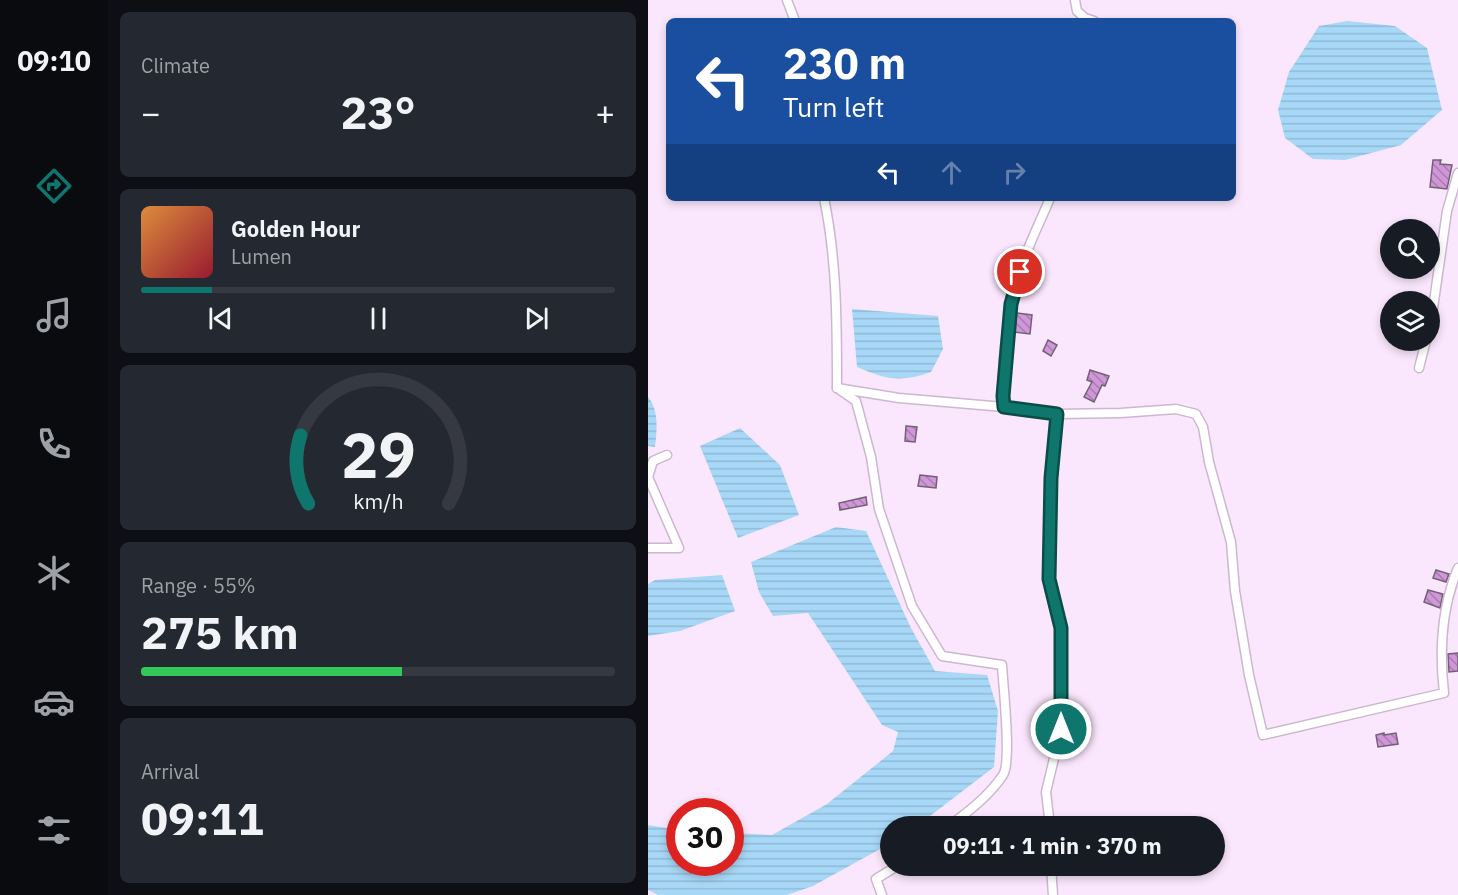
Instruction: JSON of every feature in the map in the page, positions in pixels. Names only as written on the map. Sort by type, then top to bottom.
[{"type":"street","points":[[788,0],[794,18]]},
{"type":"street","points":[[1076,0],[1077,10],[1085,18]]},
{"type":"street","points":[[1437,291],[1447,211],[1458,173]]},
{"type":"street","points":[[825,201],[828,217],[837,334],[837,388]]},
{"type":"street","points":[[1004,407],[1004,377],[1011,304],[1025,257],[1049,201]]},
{"type":"street","points":[[1419,368],[1423,351]]},
{"type":"street","points":[[837,388],[899,398],[1057,414],[1176,409],[1196,414],[1203,427],[1209,462],[1231,542],[1234,591],[1249,675],[1263,735],[1443,693],[1440,655],[1443,622],[1458,568]]},
{"type":"street","points":[[837,388],[856,401],[871,457],[879,509],[912,606],[930,638],[942,656],[1002,665],[1007,742],[1005,774],[983,798],[961,816]]},
{"type":"street","points":[[1049,816],[1046,792],[1061,729],[1061,628],[1049,579],[1051,478],[1057,414]]},
{"type":"street","points":[[648,548],[679,548],[648,477],[653,461],[667,455]]},
{"type":"street","points":[[881,876],[876,879],[882,895]]},
{"type":"street","points":[[1052,876],[1053,895]]},
{"type":"water","points":[[1347,21],[1395,26],[1427,48],[1442,110],[1401,145],[1345,160],[1313,159],[1285,138],[1278,110],[1289,72],[1319,26]]},
{"type":"water","points":[[852,309],[938,316],[943,349],[931,372],[910,378],[893,378],[857,367]]},
{"type":"water","points":[[648,397],[656,414],[655,447],[648,446]]},
{"type":"water","points":[[740,428],[780,465],[799,515],[738,538],[700,446]]},
{"type":"water","points":[[836,527],[866,531],[911,628],[935,671],[987,675],[998,711],[994,767],[930,816],[880,816],[880,849],[813,886],[787,895],[658,895],[648,890],[648,825],[666,828],[666,876],[744,876],[744,834],[772,835],[827,804],[893,751],[898,732],[882,725],[808,613],[773,616],[759,592],[751,562]]},
{"type":"water","points":[[722,575],[735,611],[680,631],[648,636],[648,584],[655,580]]},
{"type":"building","points":[[1433,160],[1441,160],[1440,164],[1452,165],[1447,189],[1430,187]]},
{"type":"building","points":[[1017,313],[1032,315],[1030,334],[1013,332]]},
{"type":"building","points":[[1048,340],[1057,345],[1051,356],[1043,351]]},
{"type":"building","points":[[1090,370],[1109,376],[1094,402],[1084,397],[1092,382],[1087,380]]},
{"type":"building","points":[[906,426],[917,427],[915,442],[905,441]]},
{"type":"building","points":[[920,475],[937,477],[936,488],[918,486]]},
{"type":"building","points":[[866,497],[867,505],[840,510],[839,503]]},
{"type":"building","points":[[1436,570],[1449,574],[1446,582],[1433,578]]},
{"type":"building","points":[[1428,590],[1443,594],[1440,608],[1424,602]]},
{"type":"building","points":[[1458,653],[1458,671],[1449,672],[1448,654]]},
{"type":"building","points":[[1384,733],[1384,735],[1396,733],[1398,744],[1378,747],[1376,735]]},
{"type":"route","points":[[1020,272],[1011,304],[1003,396],[1004,407],[1057,414],[1051,478],[1049,579],[1061,628],[1061,729]]}]
